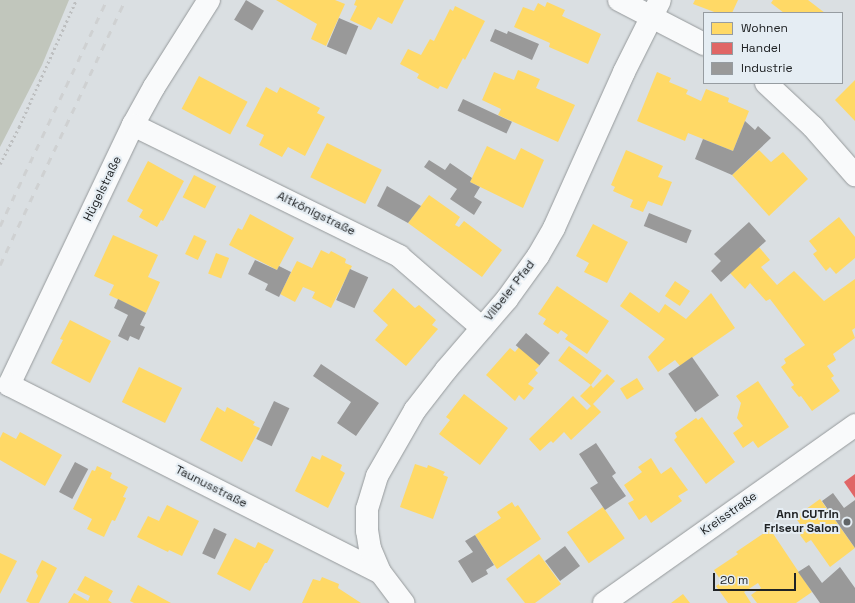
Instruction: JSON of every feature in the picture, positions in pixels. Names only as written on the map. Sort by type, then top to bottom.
[{"type":"street","name":"Hügelstraße","points":[[9,385],[133,125],[154,87],[209,0]]},
{"type":"street","points":[[619,0],[656,8],[703,43]]},
{"type":"street","name":"Vilbeler Pfad","points":[[380,572],[370,549],[367,531],[367,509],[377,476],[415,410],[522,279],[554,228],[624,72],[656,8]]},
{"type":"street","points":[[767,84],[813,126],[855,176]]},
{"type":"street","name":"Altkönigstraße","points":[[133,125],[399,256],[482,328]]},
{"type":"street","name":"Taunusstraße","points":[[9,385],[380,572],[403,603]]},
{"type":"street","name":"Kreisstraße","points":[[604,603],[855,425]]},
{"type":"path","points":[[0,164],[19,127],[76,0]]},
{"type":"shaded area","points":[[0,0],[69,0],[42,65],[0,147]]},
{"type":"building: Wohnen","points":[[276,0],[335,0],[345,4],[326,46],[311,39],[317,24]]},
{"type":"building: Wohnen","points":[[356,0],[404,0],[392,24],[378,17],[371,30],[350,20],[357,6],[354,5]]},
{"type":"building: Wohnen","points":[[695,0],[738,0],[732,12],[714,12],[693,4]]},
{"type":"building: Wohnen","points":[[773,0],[808,0],[824,12],[783,12],[771,3]]},
{"type":"building: Wohnen","points":[[547,2],[565,10],[562,16],[601,34],[588,64],[549,47],[550,43],[514,27],[523,7],[534,11],[538,3],[545,7]]},
{"type":"building: Wohnen","points":[[455,6],[485,21],[465,60],[463,58],[447,89],[440,86],[438,89],[417,78],[419,74],[400,64],[408,49],[421,55],[430,39],[434,41],[450,9],[453,11]]},
{"type":"building: Wohnen","points":[[518,70],[540,79],[536,88],[575,105],[558,142],[498,115],[501,109],[482,100],[494,72],[514,80]]},
{"type":"building: Wohnen","points":[[657,72],[671,78],[669,82],[688,90],[686,94],[701,101],[706,89],[729,98],[728,102],[749,111],[733,151],[688,133],[685,141],[637,121]]},
{"type":"building: Wohnen","points":[[199,76],[248,102],[230,134],[182,109]]},
{"type":"building: Wohnen","points":[[855,80],[855,121],[835,100]]},
{"type":"building: Wohnen","points":[[266,87],[277,93],[280,87],[320,108],[317,113],[325,117],[305,156],[288,147],[282,157],[259,145],[264,135],[246,126]]},
{"type":"building: Wohnen","points":[[327,143],[382,170],[365,204],[310,177]]},
{"type":"building: Wohnen","points":[[487,146],[515,160],[521,148],[544,160],[523,208],[470,182]]},
{"type":"building: Wohnen","points":[[626,150],[663,166],[658,177],[672,182],[662,206],[648,201],[643,212],[630,207],[633,200],[613,191],[615,187],[611,185]]},
{"type":"building: Wohnen","points":[[759,150],[771,162],[783,152],[808,179],[769,216],[732,175]]},
{"type":"building: Wohnen","points":[[148,161],[184,181],[163,221],[161,220],[157,227],[139,217],[143,210],[127,201]]},
{"type":"building: Wohnen","points":[[194,175],[216,186],[205,209],[183,197]]},
{"type":"building: Wohnen","points":[[429,195],[460,217],[455,225],[459,227],[464,221],[502,250],[482,277],[408,223]]},
{"type":"building: Wohnen","points":[[250,214],[294,238],[277,270],[229,245],[238,228],[242,230]]},
{"type":"building: Wohnen","points":[[839,217],[855,237],[855,258],[836,274],[830,267],[826,271],[813,254],[817,251],[809,241]]},
{"type":"building: Wohnen","points":[[593,224],[628,242],[607,283],[584,272],[589,263],[576,256]]},
{"type":"building: Wohnen","points":[[113,235],[158,255],[148,277],[160,282],[146,313],[109,295],[114,285],[94,276]]},
{"type":"building: Wohnen","points":[[194,235],[207,241],[198,260],[185,254]]},
{"type":"building: Wohnen","points":[[759,247],[770,260],[761,267],[777,285],[794,271],[824,301],[855,279],[855,328],[852,330],[855,338],[833,354],[836,360],[827,366],[834,376],[831,378],[840,391],[812,411],[801,396],[799,397],[791,387],[794,385],[781,367],[786,363],[784,359],[805,345],[770,299],[766,301],[750,283],[745,289],[730,273]]},
{"type":"building: Wohnen","points":[[321,250],[329,254],[331,251],[346,259],[345,263],[352,266],[331,308],[312,298],[315,292],[303,287],[295,302],[280,294],[297,261],[312,268]]},
{"type":"building: Wohnen","points":[[216,253],[229,258],[221,279],[208,274]]},
{"type":"building: Wohnen","points":[[675,281],[690,291],[680,306],[665,296]]},
{"type":"building: Wohnen","points":[[557,286],[609,321],[587,354],[565,339],[568,335],[561,330],[558,334],[543,324],[546,319],[538,314]]},
{"type":"building: Wohnen","points":[[393,288],[415,308],[419,305],[436,320],[432,325],[438,329],[406,366],[375,340],[388,325],[373,311]]},
{"type":"building: Wohnen","points":[[630,292],[659,313],[665,304],[686,319],[711,293],[735,328],[680,366],[675,360],[658,372],[648,357],[665,339],[620,306]]},
{"type":"building: Wohnen","points":[[70,320],[111,341],[90,383],[51,363],[63,340],[60,339]]},
{"type":"building: Wohnen","points":[[569,346],[602,371],[591,385],[558,360]]},
{"type":"building: Wohnen","points":[[519,347],[540,365],[535,370],[538,373],[528,384],[534,388],[524,400],[519,395],[515,401],[486,375],[510,348],[515,352]]},
{"type":"building: Wohnen","points":[[139,367],[182,388],[165,423],[122,402]]},
{"type":"building: Wohnen","points":[[607,374],[615,381],[593,404],[601,412],[571,440],[564,432],[553,443],[551,441],[540,451],[529,439],[573,396],[587,410],[591,406],[580,396],[591,385],[593,388]]},
{"type":"building: Wohnen","points":[[637,378],[644,389],[627,400],[620,389]]},
{"type":"building: Wohnen","points":[[758,381],[789,427],[758,448],[753,441],[743,448],[733,433],[743,426],[737,418],[741,403],[736,396]]},
{"type":"building: Wohnen","points":[[464,394],[508,428],[480,465],[439,434],[450,420],[446,417]]},
{"type":"building: Wohnen","points":[[217,407],[225,412],[227,407],[255,422],[253,425],[260,428],[242,462],[200,440]]},
{"type":"building: Wohnen","points":[[702,417],[735,462],[706,484],[674,440],[677,437],[675,433],[696,418],[698,420]]},
{"type":"building: Wohnen","points":[[3,432],[16,439],[20,432],[62,455],[45,486],[0,460],[0,438]]},
{"type":"building: Wohnen","points":[[322,455],[342,465],[340,470],[345,473],[328,508],[295,491],[312,456],[320,460]]},
{"type":"building: Wohnen","points":[[651,458],[661,474],[671,467],[688,490],[678,496],[682,501],[651,523],[646,515],[639,520],[628,503],[634,500],[624,485],[642,472],[638,467]]},
{"type":"building: Wohnen","points":[[415,464],[427,468],[428,465],[445,472],[443,475],[448,477],[433,519],[400,507]]},
{"type":"building: Wohnen","points":[[97,466],[112,473],[110,478],[128,487],[123,497],[126,498],[115,521],[112,520],[104,537],[87,529],[92,519],[73,509],[92,470],[95,471]]},
{"type":"building: Wohnen","points":[[820,499],[855,548],[830,567],[811,540],[806,543],[800,535],[805,531],[795,517]]},
{"type":"building: Wohnen","points":[[512,502],[515,507],[518,505],[541,539],[497,569],[475,535],[501,518],[497,512]]},
{"type":"building: Wohnen","points":[[167,505],[199,521],[182,556],[169,550],[168,552],[137,537],[148,516],[159,521]]},
{"type":"building: Wohnen","points":[[603,507],[625,538],[589,563],[567,532]]},
{"type":"building: Wohnen","points":[[770,529],[812,592],[796,603],[757,603],[751,595],[761,588],[758,583],[744,592],[751,603],[728,603],[716,586],[722,582],[714,570],[738,554],[736,552]]},
{"type":"building: Wohnen","points":[[235,538],[255,548],[258,542],[274,550],[250,591],[217,574]]},
{"type":"building: Wohnen","points":[[0,553],[17,561],[0,594]]},
{"type":"building: Wohnen","points":[[539,554],[561,584],[535,603],[525,603],[506,579]]},
{"type":"building: Wohnen","points":[[42,560],[57,568],[39,603],[30,603],[26,601],[38,576],[36,572]]},
{"type":"building: Wohnen","points":[[85,576],[113,591],[108,600],[112,603],[68,603],[74,593],[88,601],[90,596],[77,590]]},
{"type":"building: Wohnen","points":[[322,577],[339,584],[338,588],[361,603],[302,603],[313,579],[320,581]]},
{"type":"building: Wohnen","points":[[138,585],[171,603],[134,603],[130,601]]},
{"type":"building: Wohnen","points":[[683,594],[690,603],[671,603]]},
{"type":"building: Handel","points":[[855,474],[855,498],[844,482]]},
{"type":"building: Industrie","points":[[246,0],[264,11],[252,31],[234,20]]},
{"type":"building: Industrie","points":[[339,18],[358,26],[346,55],[327,47]]},
{"type":"building: Industrie","points":[[495,29],[507,34],[508,31],[539,44],[532,60],[490,41]]},
{"type":"building: Industrie","points":[[463,99],[512,122],[506,134],[458,111]]},
{"type":"building: Industrie","points":[[745,121],[755,130],[758,126],[771,138],[732,175],[695,159],[703,139],[733,151]]},
{"type":"building: Industrie","points":[[429,160],[445,170],[450,163],[472,178],[470,182],[480,187],[474,197],[482,202],[474,215],[450,199],[457,189],[424,167]]},
{"type":"building: Industrie","points":[[387,186],[421,206],[408,223],[377,206]]},
{"type":"building: Industrie","points":[[649,213],[692,230],[686,243],[644,226]]},
{"type":"building: Industrie","points":[[749,222],[766,241],[721,282],[711,271],[721,261],[714,254]]},
{"type":"building: Industrie","points":[[255,260],[277,270],[279,266],[291,272],[279,297],[265,290],[268,284],[248,274]]},
{"type":"building: Industrie","points":[[350,269],[368,277],[354,308],[336,300]]},
{"type":"building: Industrie","points":[[118,299],[146,313],[140,325],[145,327],[139,340],[130,336],[128,341],[118,336],[128,315],[114,308]]},
{"type":"building: Industrie","points":[[526,333],[550,353],[539,365],[516,345]]},
{"type":"building: Industrie","points":[[692,357],[719,396],[695,412],[668,374]]},
{"type":"building: Industrie","points":[[321,364],[379,403],[356,436],[337,423],[351,402],[313,376]]},
{"type":"building: Industrie","points":[[274,401],[289,408],[272,446],[256,439]]},
{"type":"building: Industrie","points":[[596,443],[616,473],[612,476],[626,496],[605,510],[590,488],[598,483],[579,454]]},
{"type":"building: Industrie","points":[[75,462],[88,469],[72,499],[59,492]]},
{"type":"building: Industrie","points":[[833,493],[844,508],[855,500],[855,548],[822,501]]},
{"type":"building: Industrie","points":[[214,528],[227,534],[215,559],[202,553]]},
{"type":"building: Industrie","points":[[475,535],[494,565],[486,570],[488,574],[472,583],[458,561],[473,552],[465,541]]},
{"type":"building: Industrie","points":[[565,546],[580,566],[560,581],[545,561]]},
{"type":"building: Industrie","points":[[809,565],[822,583],[840,567],[855,588],[855,603],[820,603],[798,572]]},
{"type":"railway","points":[[0,226],[107,0]]},
{"type":"railway","points":[[0,265],[125,0]]},
{"type":"place","name":"Ann CUTrin Friseur Salon","points":[[847,522]]}]
